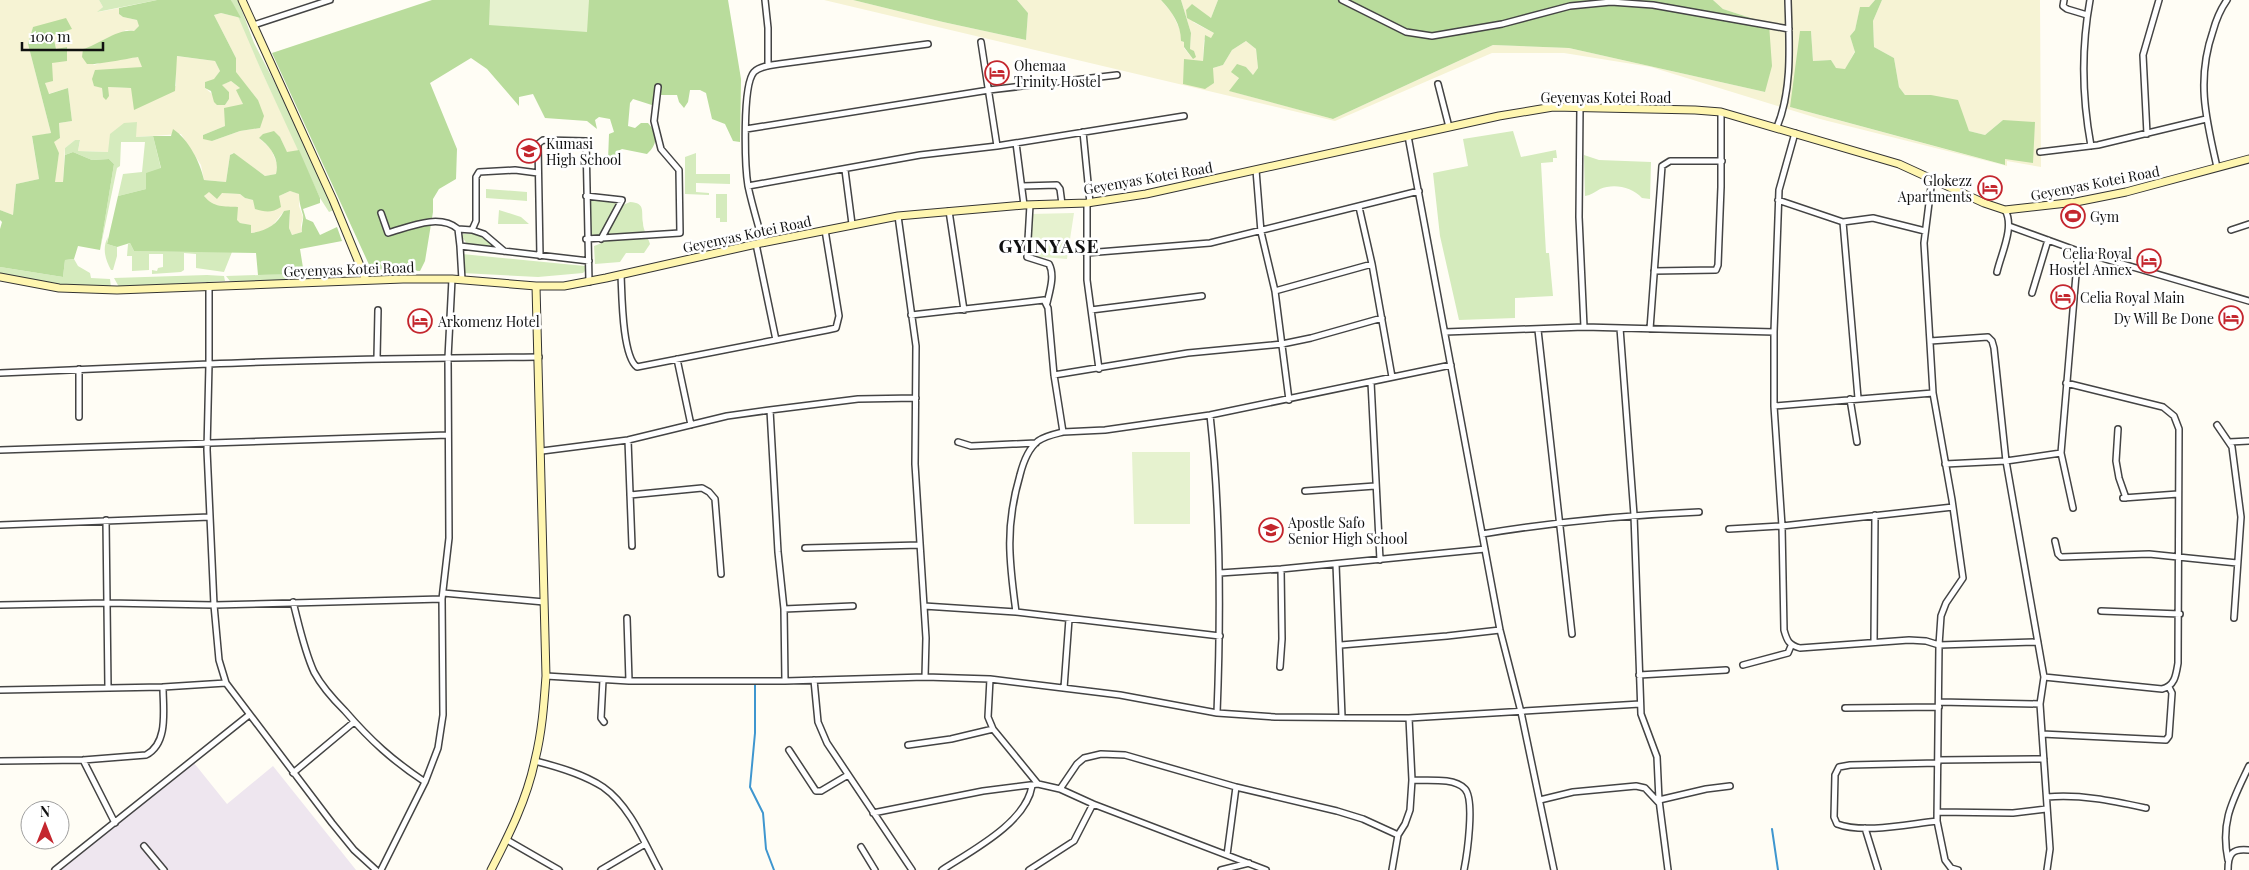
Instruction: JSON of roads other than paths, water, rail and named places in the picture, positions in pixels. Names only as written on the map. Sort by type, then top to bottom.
[{"type":"street","points":[[242,0],[329,191],[366,280]]},
{"type":"street","points":[[254,25],[330,0]]},
{"type":"street","points":[[765,0],[768,28],[768,66]]},
{"type":"street","points":[[1342,0],[1406,32],[1432,36],[1502,24],[1570,6],[1611,2],[1653,6],[1789,29]]},
{"type":"street","points":[[1777,127],[1786,101],[1789,29],[1788,0]]},
{"type":"street","points":[[2064,0],[2063,6],[2067,9],[2088,15]]},
{"type":"street","points":[[2090,0],[2082,75],[2091,146]]},
{"type":"street","points":[[2147,134],[2143,55],[2159,0]]},
{"type":"street","points":[[2217,167],[2203,103],[2204,62],[2219,14],[2227,0]]},
{"type":"street","points":[[981,42],[997,146]]},
{"type":"street","points":[[776,340],[748,186],[746,100],[749,82],[754,72],[768,66],[928,44]]},
{"type":"street","points":[[746,129],[988,90],[1117,75]]},
{"type":"street","points":[[1438,84],[1450,127]]},
{"type":"street","points":[[586,238],[674,235],[682,230],[679,170],[661,149],[654,121],[658,86]]},
{"type":"street","name":"Geyenyas Kotei Road","points":[[0,277],[47,287],[71,289],[452,279],[536,286],[564,286],[621,275],[759,243],[898,216],[1027,205],[1088,203],[1146,194],[1450,127],[1553,107],[1721,112],[1892,162],[1932,178],[1984,203],[2005,210],[2039,207],[2126,192],[2249,159]]},
{"type":"street","points":[[1580,107],[1579,217],[1584,327]]},
{"type":"street","points":[[1654,271],[1716,270],[1718,265],[1722,161],[1721,112]]},
{"type":"street","points":[[748,186],[920,156],[997,146],[1184,116]]},
{"type":"street","points":[[2040,152],[2091,146],[2206,119]]},
{"type":"street","points":[[1083,132],[1088,203],[1086,253],[1099,369]]},
{"type":"street","points":[[1794,133],[1778,200],[1774,332],[1774,406],[1782,526],[1784,630],[1786,640],[1790,646],[1800,648],[1874,642],[1926,641],[1939,645],[2038,642]]},
{"type":"street","points":[[1408,136],[1500,630],[1521,712],[1554,870]]},
{"type":"street","points":[[540,256],[538,173],[540,141],[586,141],[586,238],[589,282]]},
{"type":"street","points":[[1016,143],[1022,186],[1027,205],[1027,257],[1049,264],[1052,269],[1052,283],[1047,302],[1054,375],[1063,432]]},
{"type":"street","points":[[1650,329],[1662,166],[1670,161],[1722,161]]},
{"type":"street","points":[[472,230],[476,221],[476,177],[479,172],[515,170],[538,173]]},
{"type":"street","points":[[845,170],[852,224]]},
{"type":"street","points":[[1256,170],[1261,232],[1275,291],[1288,400]]},
{"type":"street","points":[[1932,178],[1925,231],[1933,393],[1963,578],[1946,603],[1941,616],[1937,821],[1945,860],[1951,868],[1958,870]]},
{"type":"street","points":[[1022,186],[1057,185],[1060,189],[1062,204]]},
{"type":"street","points":[[1086,253],[1210,243],[1261,232],[1419,191]]},
{"type":"street","points":[[586,196],[622,200],[600,239]]},
{"type":"street","points":[[1778,200],[1843,222],[1873,218],[1925,231]]},
{"type":"street","points":[[1359,207],[1372,264],[1392,377]]},
{"type":"street","points":[[1997,272],[2009,226],[2005,210]]},
{"type":"street","points":[[949,211],[964,310]]},
{"type":"street","points":[[381,212],[388,233],[433,222],[445,222],[458,229],[472,230],[484,234],[504,252]]},
{"type":"street","points":[[898,216],[916,346],[915,464],[924,606],[925,677]]},
{"type":"street","points":[[1843,222],[1858,398]]},
{"type":"street","points":[[2231,230],[2249,224]]},
{"type":"street","points":[[2009,226],[2078,251],[2249,301]]},
{"type":"street","points":[[458,229],[462,280]]},
{"type":"street","points":[[621,275],[628,350],[632,363],[637,366],[677,360],[827,330],[836,328],[839,322],[825,230]]},
{"type":"street","points":[[2032,293],[2048,240]]},
{"type":"street","points":[[460,246],[589,261]]},
{"type":"street","points":[[2073,508],[2060,453],[2074,320],[2078,251]]},
{"type":"street","points":[[1275,291],[1372,264]]},
{"type":"street","points":[[381,870],[425,782],[438,748],[442,729],[443,596],[449,538],[448,358],[452,279]]},
{"type":"street","points":[[209,286],[207,444],[214,605],[219,660],[226,683],[249,715],[349,843],[376,870]]},
{"type":"street","points":[[491,870],[507,840],[522,805],[535,761],[543,715],[546,676],[542,451],[536,286]]},
{"type":"street","points":[[1091,310],[1202,296]]},
{"type":"street","points":[[911,315],[1038,300],[1047,302]]},
{"type":"street","points":[[377,358],[378,310]]},
{"type":"street","points":[[1054,375],[1099,369],[1188,352],[1282,344],[1382,318]]},
{"type":"street","points":[[1445,332],[1584,327],[1774,332]]},
{"type":"street","points":[[1620,328],[1634,515],[1640,704],[1644,724],[1657,757],[1659,802],[1668,870]]},
{"type":"street","points":[[1538,330],[1572,634]]},
{"type":"street","points":[[1930,341],[1988,337],[1992,341],[2006,461],[2044,677],[2040,704],[2050,850],[2047,870]]},
{"type":"street","points":[[0,373],[377,358],[539,357]]},
{"type":"street","points":[[677,360],[691,425]]},
{"type":"street","points":[[958,442],[972,446],[1036,443],[1063,432],[1105,430],[1210,415],[1451,365]]},
{"type":"street","points":[[79,369],[79,417]]},
{"type":"street","points":[[1371,382],[1380,560]]},
{"type":"street","points":[[2044,677],[2162,689],[2169,687],[2174,680],[2178,663],[2180,614],[2179,429],[2174,416],[2163,407],[2066,383]]},
{"type":"street","points":[[1774,406],[1933,393]]},
{"type":"street","points":[[542,451],[628,440],[727,416],[858,398],[916,398]]},
{"type":"street","points":[[1850,399],[1858,442]]},
{"type":"street","points":[[770,410],[778,552],[784,609],[785,681]]},
{"type":"street","points":[[1210,415],[1215,460],[1220,573],[1217,713]]},
{"type":"street","points":[[2217,425],[2230,442],[2233,450],[2242,517],[2234,618]]},
{"type":"street","points":[[2118,429],[2116,461],[2125,498],[2178,494]]},
{"type":"street","points":[[0,450],[448,435]]},
{"type":"street","points":[[628,440],[632,546]]},
{"type":"street","points":[[2230,442],[2249,441]]},
{"type":"street","points":[[1016,612],[1011,570],[1010,516],[1022,466],[1031,448],[1036,443]]},
{"type":"street","points":[[1945,464],[2006,461],[2060,453]]},
{"type":"street","points":[[1305,490],[1375,486]]},
{"type":"street","points":[[630,495],[702,488],[710,492],[715,499],[721,574]]},
{"type":"street","points":[[1729,528],[1782,526],[1953,508]]},
{"type":"street","points":[[1482,534],[1560,522],[1634,515],[1699,512]]},
{"type":"street","points":[[1874,642],[1875,515]]},
{"type":"street","points":[[0,525],[210,517]]},
{"type":"street","points":[[106,520],[108,688]]},
{"type":"street","points":[[2055,541],[2058,554],[2061,557],[2149,554],[2237,563]]},
{"type":"street","points":[[805,548],[920,545]]},
{"type":"street","points":[[1220,573],[1281,569],[1485,549]]},
{"type":"street","points":[[1336,564],[1341,645],[1342,717]]},
{"type":"street","points":[[1280,667],[1282,639],[1281,569]]},
{"type":"street","points":[[0,605],[107,603],[214,605],[443,596],[544,602]]},
{"type":"street","points":[[293,602],[314,670],[325,689],[386,755],[425,782]]},
{"type":"street","points":[[784,609],[853,606]]},
{"type":"street","points":[[924,606],[1016,612],[1220,636]]},
{"type":"street","points":[[2101,611],[2180,614]]},
{"type":"street","points":[[627,618],[629,681]]},
{"type":"street","points":[[1064,688],[1069,619]]},
{"type":"street","points":[[1341,645],[1500,630]]},
{"type":"street","points":[[1743,665],[1788,653],[1790,646]]},
{"type":"street","points":[[1639,676],[1726,670]]},
{"type":"street","points":[[546,676],[629,681],[785,681],[925,677],[990,679],[1120,695],[1217,713],[1274,717],[1409,718],[1640,704]]},
{"type":"street","points":[[990,679],[988,717],[992,729],[1038,784]]},
{"type":"street","points":[[603,680],[601,718],[604,722]]},
{"type":"street","points":[[814,680],[818,722],[827,743],[912,870]]},
{"type":"street","points":[[0,690],[163,687],[226,683]]},
{"type":"street","points":[[0,761],[84,760],[152,752],[158,744],[163,729],[163,687]]},
{"type":"street","points":[[2042,734],[2166,740],[2169,736],[2172,698],[2169,687]]},
{"type":"street","points":[[1845,708],[2040,704]]},
{"type":"street","points":[[55,870],[249,715]]},
{"type":"street","points":[[1392,870],[1398,835],[1405,824],[1410,810],[1412,780],[1409,718]]},
{"type":"street","points":[[293,772],[354,722]]},
{"type":"street","points":[[908,745],[952,739],[992,729]]},
{"type":"street","points":[[789,750],[816,791],[821,791],[848,775]]},
{"type":"street","points":[[1060,789],[1077,764],[1084,758],[1101,754],[1126,755],[1236,787],[1337,811],[1363,819],[1398,835]]},
{"type":"street","points":[[1937,821],[1865,828],[1846,827],[1837,824],[1834,817],[1835,775],[1839,767],[1938,761],[2044,759]]},
{"type":"street","points":[[84,760],[115,823]]},
{"type":"street","points":[[535,761],[570,770],[604,788],[617,799],[659,870]]},
{"type":"street","points":[[2228,870],[2225,846],[2227,811],[2249,766]]},
{"type":"street","points":[[1412,780],[1452,782],[1464,788],[1468,795],[1469,814],[1464,870]]},
{"type":"street","points":[[873,813],[983,791],[1038,784],[1060,789],[1093,804],[1266,870]]},
{"type":"street","points":[[942,870],[1013,820],[1026,804],[1032,786]]},
{"type":"street","points":[[1540,800],[1573,792],[1636,786],[1645,788],[1659,802]]},
{"type":"street","points":[[1659,802],[1706,789],[1730,786]]},
{"type":"street","points":[[1227,856],[1236,787]]},
{"type":"street","points":[[2047,797],[2064,796],[2102,799],[2146,808]]},
{"type":"street","points":[[1029,870],[1074,841],[1093,804]]},
{"type":"street","points":[[1937,812],[2013,812],[2046,809]]},
{"type":"street","points":[[1865,828],[1878,870]]},
{"type":"street","points":[[507,840],[559,870]]},
{"type":"street","points":[[601,870],[645,844]]},
{"type":"street","points":[[144,846],[164,870]]},
{"type":"street","points":[[861,847],[875,870]]},
{"type":"street","points":[[2228,860],[2231,852],[2238,848],[2249,850]]},
{"type":"street","points":[[1221,870],[1249,863]]},
{"type":"waterway","points":[[755,685],[755,733],[750,787],[763,813],[766,849],[774,870]]},
{"type":"waterway","points":[[1772,829],[1778,870]]},
{"type":"place","name":"Ohemaa Trinity Hostel","points":[[997,73]]},
{"type":"place","name":"Kumasi High School","points":[[529,151]]},
{"type":"place","name":"Glokezz Apartments","points":[[1990,188]]},
{"type":"place","name":"Gym","points":[[2073,216]]},
{"type":"place","name":"Celia Royal Hostel Annex","points":[[2149,261]]},
{"type":"place","name":"Celia Royal Main","points":[[2063,297]]},
{"type":"place","name":"Dy Will Be Done","points":[[2231,318]]},
{"type":"place","name":"Arkomenz Hotel","points":[[420,321]]},
{"type":"place","name":"Apostle Safo Senior High School","points":[[1271,530]]},
{"type":"district","name":"GYINYASE","points":[[1049,245]]}]
